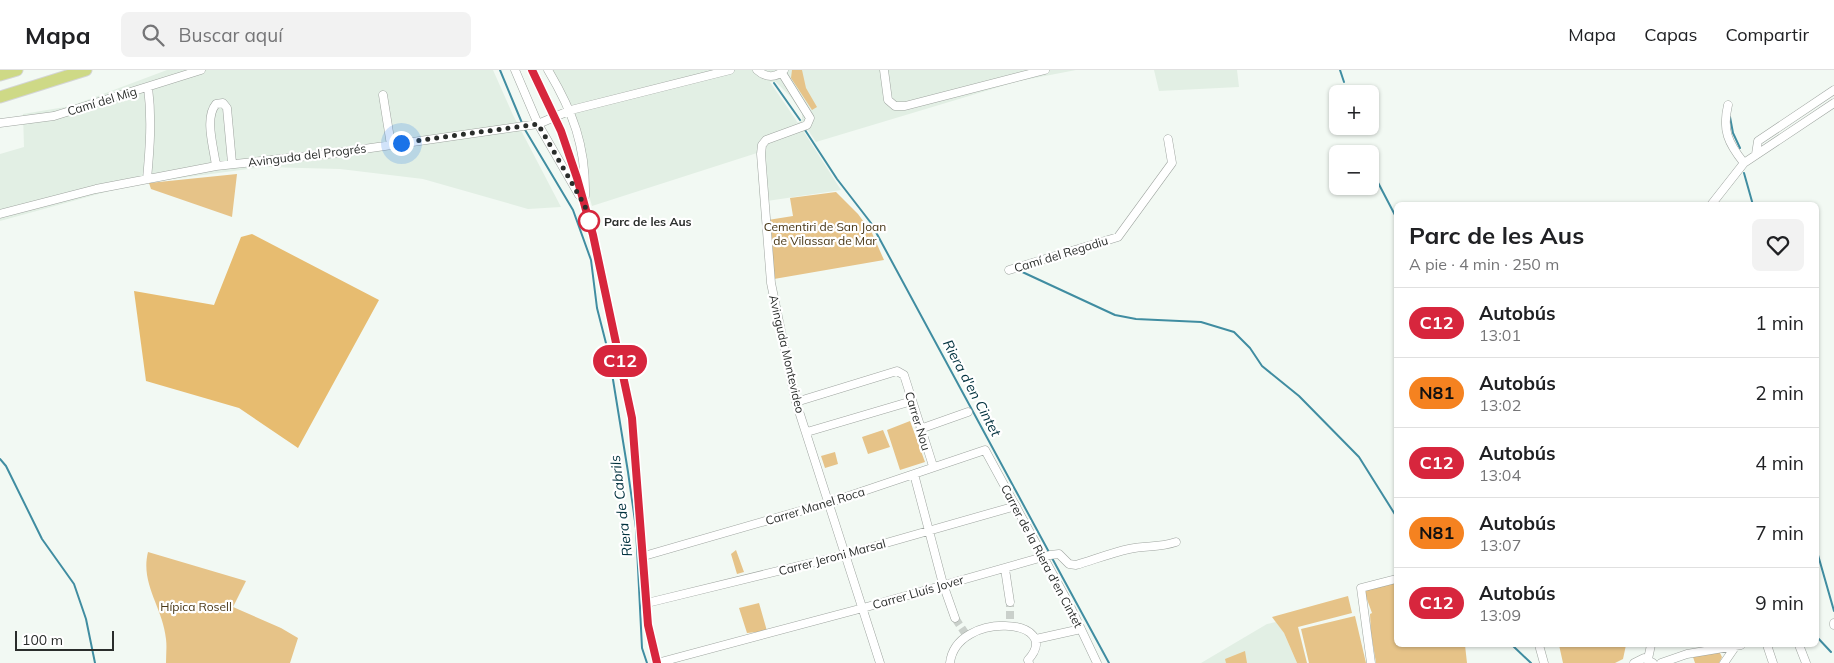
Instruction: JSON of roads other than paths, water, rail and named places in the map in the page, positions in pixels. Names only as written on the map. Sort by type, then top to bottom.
[{"type":"highway","points":[[0,75],[16,70]]},
{"type":"highway","points":[[0,97],[86,70]]},
{"type":"street","name":"Camí del Mig","points":[[0,123],[54,116],[201,70]]},
{"type":"street","points":[[515,70],[538,124],[585,206]]},
{"type":"street","points":[[532,70],[561,131],[585,206],[632,418],[648,625],[656,663]]},
{"type":"street","points":[[548,70],[571,110],[579,136],[586,174],[585,206]]},
{"type":"street","name":"Avinguda del Progrés","points":[[0,214],[146,178],[232,163],[336,153],[538,124],[571,110],[730,70]]},
{"type":"street","points":[[757,70],[767,76],[774,76],[783,71]]},
{"type":"street","points":[[884,70],[888,100],[895,106],[905,106],[1045,70]]},
{"type":"street","name":"Avinguda Montevideo","points":[[783,71],[810,118],[807,125],[766,140],[762,145],[761,154],[771,283],[796,402],[879,663]]},
{"type":"street","points":[[146,178],[151,142],[151,108],[148,87]]},
{"type":"street","points":[[1756,154],[1758,141],[1834,90]]},
{"type":"street","points":[[383,95],[391,144]]},
{"type":"street","points":[[216,166],[210,118],[211,110],[216,104],[223,103],[227,108],[232,163]]},
{"type":"street","points":[[1713,202],[1744,163],[1834,103]]},
{"type":"street","points":[[1728,105],[1725,127],[1731,147],[1744,163]]},
{"type":"street","name":"Camí del Regadiu","points":[[1009,270],[1118,237],[1172,163],[1168,139]]},
{"type":"street","name":"Carrer Nou","points":[[796,402],[897,371],[904,375],[933,466]]},
{"type":"street","points":[[807,432],[912,401]]},
{"type":"street","points":[[920,429],[968,412]]},
{"type":"street","name":"Carrer Manel Roca","points":[[644,556],[828,503],[985,450]]},
{"type":"street","name":"Carrer de la Riera d'en Cintet","points":[[985,450],[1043,556],[1097,663]]},
{"type":"street","points":[[914,474],[943,584],[955,618]]},
{"type":"street","name":"Carrer Jeroni Marsal","points":[[646,603],[844,555],[1016,506]]},
{"type":"street","name":"Carrer Lluís Jover","points":[[656,663],[862,608],[1043,556],[1059,554],[1069,564],[1076,565],[1129,549],[1149,546],[1159,548],[1176,542]]},
{"type":"street","points":[[1005,568],[1010,602]]},
{"type":"street","points":[[1371,663],[1361,588],[1394,580]]},
{"type":"street","points":[[950,663],[954,650],[967,637],[990,626],[1010,625],[1032,632],[1036,639],[1033,654],[1028,660],[1029,663]]},
{"type":"street","points":[[1036,639],[1081,629]]},
{"type":"street","points":[[1540,647],[1544,663]]},
{"type":"street","points":[[1634,663],[1641,658],[1650,661],[1651,647]]},
{"type":"street","points":[[1661,663],[1687,654],[1732,647]]},
{"type":"street","points":[[1724,663],[1737,647]]},
{"type":"street","points":[[1768,647],[1773,663]]},
{"type":"street","points":[[1800,647],[1806,663]]},
{"type":"street","points":[[1687,654],[1690,663]]},
{"type":"waterway","name":"Riera de Cabrils","points":[[500,70],[522,123]]},
{"type":"waterway","points":[[1340,70],[1344,82]]},
{"type":"waterway","name":"Riera d'en Cintet","points":[[774,83],[800,120]]},
{"type":"waterway","points":[[1730,117],[1733,133],[1740,148]]},
{"type":"waterway","name":"Riera de Cabrils","points":[[524,128],[573,210],[591,260],[597,308],[609,355],[636,528],[642,648],[647,663]]},
{"type":"waterway","name":"Riera d'en Cintet","points":[[805,130],[837,179],[871,223],[1050,554]]},
{"type":"waterway","points":[[1744,173],[1752,202]]},
{"type":"waterway","points":[[1379,184],[1394,213]]},
{"type":"waterway","points":[[1018,270],[1115,315],[1136,319],[1201,322],[1234,332],[1250,348],[1262,366],[1299,396],[1359,457],[1394,513]]},
{"type":"waterway","points":[[0,459],[6,466],[42,539],[74,584],[86,619],[95,663]]},
{"type":"waterway","name":"Riera d'en Cintet","points":[[1052,558],[1109,663]]},
{"type":"waterway","points":[[1819,558],[1834,611]]},
{"type":"waterway","points":[[1819,639],[1831,652]]},
{"type":"waterway","points":[[1514,647],[1531,663]]},
{"type":"tunnel","points":[[1010,602],[1010,619]]},
{"type":"tunnel","points":[[955,618],[965,633]]},
{"type":"place","name":"Parc de les Aus","points":[[589,221]]},
{"type":"park label","name":"Cementiri de San Joan de Vilassar de Mar","points":[[825,233]]},
{"type":"park label","name":"Hípica Rosell","points":[[196,606]]}]
